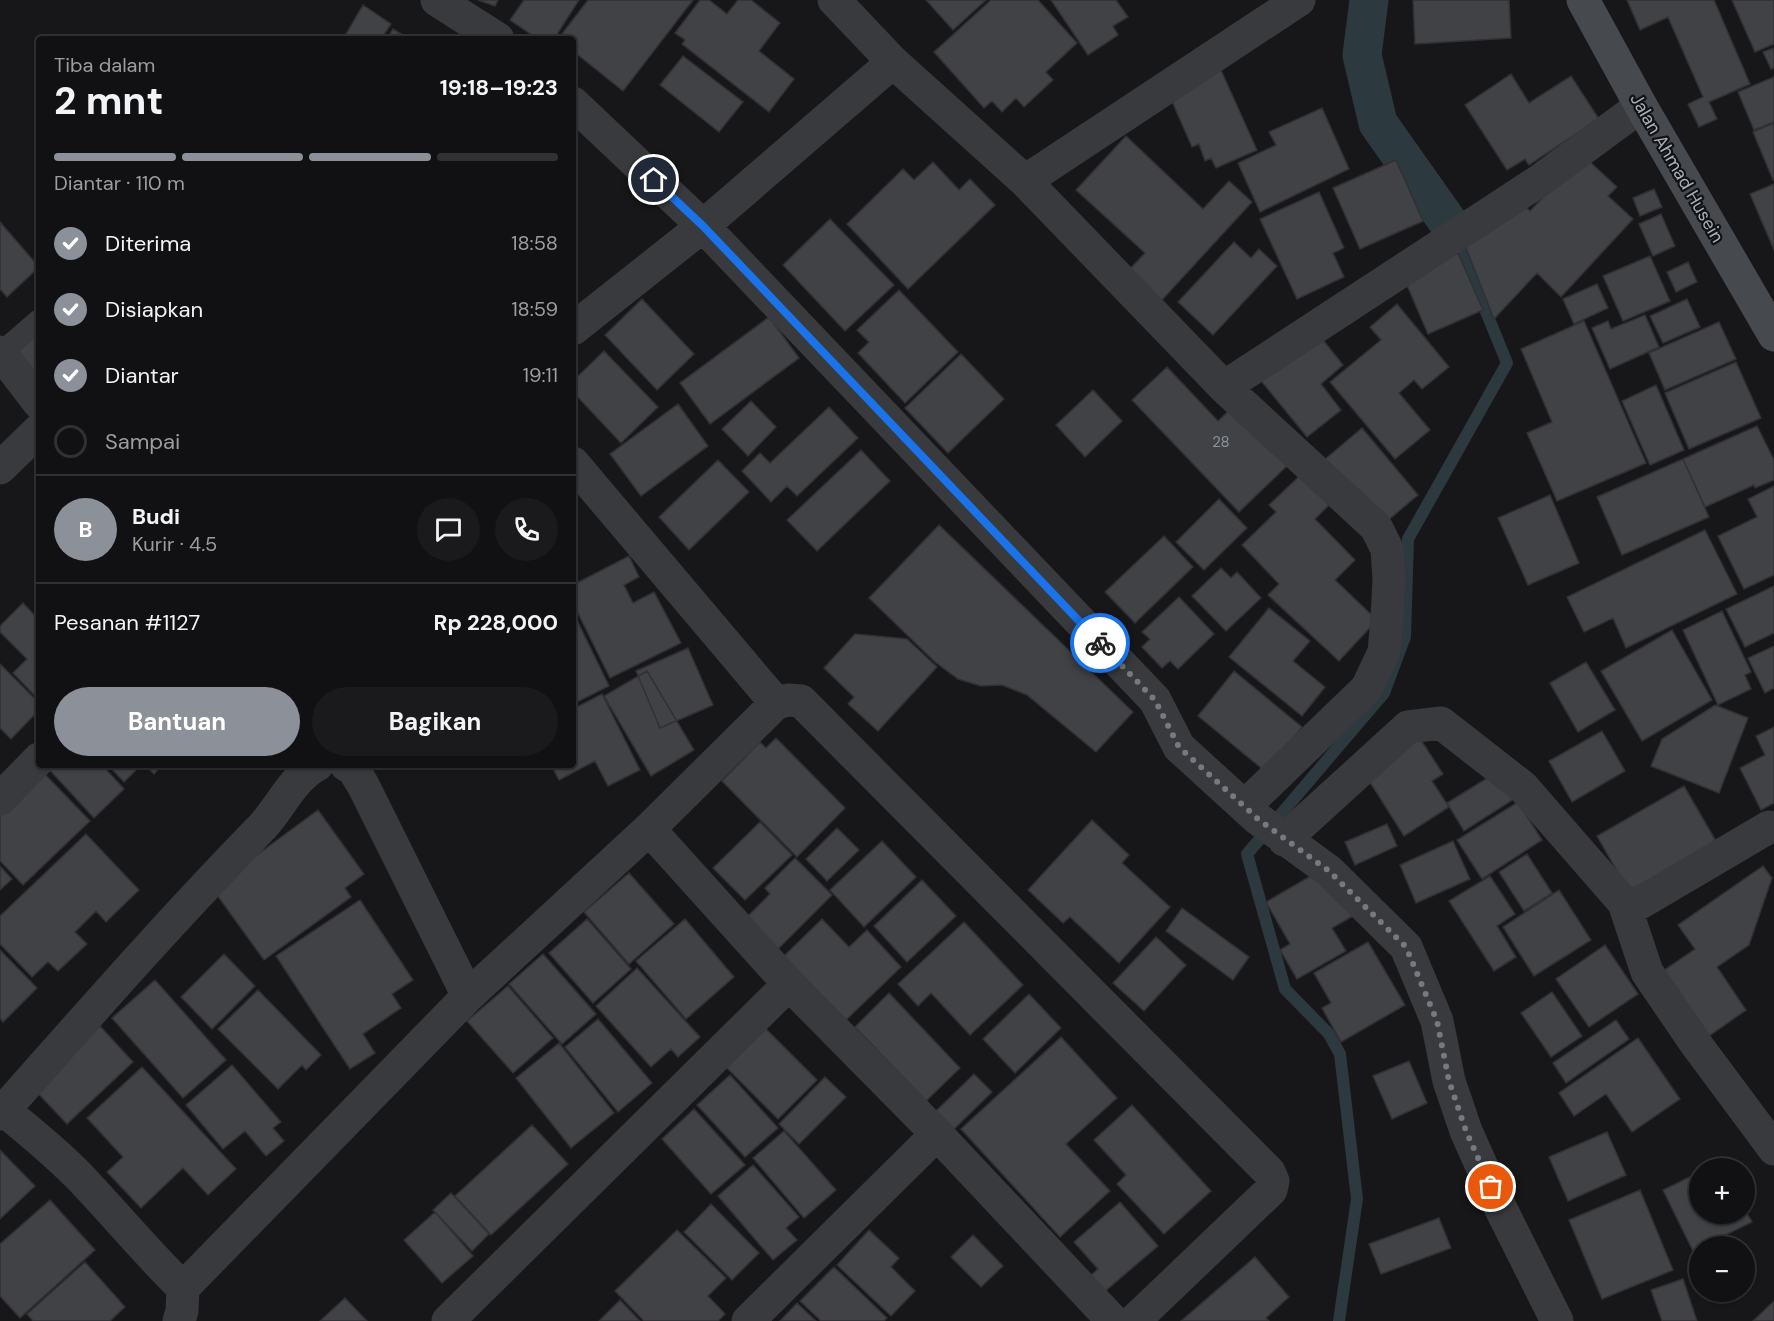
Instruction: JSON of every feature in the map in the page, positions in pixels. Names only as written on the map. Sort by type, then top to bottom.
[{"type":"main road","name":"Jalan Ahmad Husein","points":[[1583,0],[1641,106],[1774,335]]},
{"type":"street","points":[[437,0],[493,36]]},
{"type":"street","points":[[834,0],[893,62],[1025,181],[1224,387],[1376,527],[1387,549],[1389,579],[1384,652],[1367,688],[1265,824]]},
{"type":"street","points":[[1025,181],[1299,0]]},
{"type":"street","points":[[576,327],[703,226],[893,62]]},
{"type":"street","points":[[576,106],[703,226],[1155,700],[1179,747],[1265,824],[1329,871],[1406,947],[1437,1021],[1449,1081],[1466,1131],[1499,1205],[1557,1321]]},
{"type":"street","points":[[1224,387],[1539,181],[1641,106]]},
{"type":"street","points":[[0,352],[36,399]]},
{"type":"street","points":[[0,468],[36,433]]},
{"type":"street","points":[[576,472],[776,703]]},
{"type":"street","points":[[179,1321],[183,1288],[468,996],[649,829],[776,703],[789,700],[801,701],[1269,1172],[1273,1181],[1271,1190],[1134,1321]]},
{"type":"street","points":[[1265,824],[1408,727],[1442,723],[1523,787],[1624,903],[1647,972],[1696,1044],[1774,1149]]},
{"type":"street","points":[[0,799],[36,762]]},
{"type":"street","points":[[183,1288],[123,1226],[89,1186],[39,1139],[1,1110],[182,909],[278,810],[303,772],[311,768]]},
{"type":"street","points":[[351,768],[363,785],[468,996]]},
{"type":"street","points":[[1624,903],[1640,903],[1769,827]]},
{"type":"street","points":[[649,829],[789,984],[937,1134],[1113,1321]]},
{"type":"street","points":[[448,1321],[789,984]]},
{"type":"street","points":[[748,1321],[937,1134]]},
{"type":"lane","points":[[0,352],[36,322]]},
{"type":"building","points":[[478,0],[498,0],[495,6]]},
{"type":"building","points":[[524,0],[579,0],[556,36],[534,36],[510,20]]},
{"type":"building","points":[[588,0],[693,0],[623,91],[576,53],[576,36],[560,36]]},
{"type":"building","points":[[700,0],[709,0],[727,14],[738,0],[751,0],[780,23],[759,51],[794,79],[769,112],[682,44],[685,40],[675,33]]},
{"type":"building","points":[[926,0],[986,0],[953,30]]},
{"type":"building","points":[[991,0],[1038,0],[1077,43],[1046,72],[1053,80],[1024,107],[1016,98],[1002,112],[992,101],[984,108],[934,52]]},
{"type":"building","points":[[1051,0],[1116,0],[1128,17],[1113,26],[1118,35],[1088,55]]},
{"type":"building","points":[[1413,0],[1509,0],[1511,38],[1415,44]]},
{"type":"building","points":[[1627,0],[1714,0],[1750,84],[1709,102],[1717,119],[1699,127],[1688,104],[1703,97],[1668,17],[1640,30]]},
{"type":"building","points":[[1732,0],[1774,0],[1774,44],[1755,52]]},
{"type":"building","points":[[363,5],[391,24],[383,36],[345,36]]},
{"type":"building","points":[[393,29],[404,36],[389,36]]},
{"type":"building","points":[[1774,48],[1774,68],[1771,69],[1763,52]]},
{"type":"building","points":[[683,56],[743,102],[719,132],[660,85]]},
{"type":"building","points":[[1220,68],[1257,150],[1216,168],[1211,158],[1205,161],[1199,144],[1192,147],[1168,92]]},
{"type":"building","points":[[1511,74],[1529,103],[1571,76],[1599,119],[1529,165],[1525,159],[1507,170],[1465,105]]},
{"type":"building","points":[[1774,77],[1774,122],[1754,130],[1738,92]]},
{"type":"building","points":[[1322,108],[1349,169],[1260,212],[1238,163],[1276,145],[1269,132]]},
{"type":"building","points":[[1774,123],[1774,180],[1773,180],[1753,132]]},
{"type":"building","points":[[1126,136],[1203,209],[1229,181],[1252,202],[1161,301],[1129,270],[1145,253],[1076,190]]},
{"type":"building","points":[[1396,160],[1423,221],[1360,249],[1333,188]]},
{"type":"building","points":[[1588,160],[1617,187],[1608,196],[1633,219],[1561,297],[1537,273],[1494,319],[1462,238],[1515,197],[1530,211],[1569,170]]},
{"type":"building","points":[[933,162],[959,190],[970,179],[995,205],[908,289],[847,224],[903,169],[914,180]]},
{"type":"building","points":[[1774,184],[1774,250],[1750,194]]},
{"type":"building","points":[[1654,189],[1662,207],[1640,216],[1633,198]]},
{"type":"building","points":[[1319,192],[1344,248],[1333,253],[1344,277],[1297,299],[1260,219]]},
{"type":"building","points":[[1661,214],[1675,246],[1653,256],[1639,224]]},
{"type":"building","points":[[830,219],[894,285],[845,331],[783,265]]},
{"type":"building","points":[[0,222],[36,264],[36,270],[7,297],[0,289]]},
{"type":"building","points":[[1234,242],[1251,258],[1259,249],[1277,266],[1213,335],[1178,302]]},
{"type":"building","points":[[1458,253],[1483,310],[1428,334],[1403,276]]},
{"type":"building","points":[[1650,256],[1670,301],[1623,321],[1603,276]]},
{"type":"building","points":[[1688,262],[1697,282],[1676,292],[1667,272]]},
{"type":"building","points":[[1597,284],[1608,308],[1574,324],[1563,299]]},
{"type":"building","points":[[899,290],[958,352],[905,403],[858,353],[869,342],[857,330]]},
{"type":"building","points":[[642,299],[694,354],[657,390],[605,335]]},
{"type":"building","points":[[1687,299],[1700,327],[1663,343],[1650,316]]},
{"type":"building","points":[[1397,304],[1449,367],[1422,389],[1414,380],[1399,393],[1430,430],[1395,459],[1330,382],[1381,340],[1370,327]]},
{"type":"building","points":[[1645,315],[1659,347],[1610,369],[1592,328],[1608,321],[1611,329]]},
{"type":"building","points":[[769,317],[799,358],[710,424],[680,383]]},
{"type":"building","points":[[1584,321],[1646,463],[1557,501],[1527,433],[1552,422],[1521,349]]},
{"type":"building","points":[[1719,322],[1736,359],[1665,390],[1649,353]]},
{"type":"building","points":[[1315,330],[1343,365],[1321,384],[1341,410],[1307,437],[1258,377]]},
{"type":"building","points":[[36,332],[36,378],[14,348]]},
{"type":"building","points":[[604,351],[658,407],[621,443],[576,395],[576,378]]},
{"type":"building","points":[[961,354],[1004,399],[948,453],[905,408]]},
{"type":"building","points":[[1736,362],[1761,418],[1689,449],[1665,393]]},
{"type":"building","points":[[1167,367],[1218,421],[1235,405],[1290,463],[1239,512],[1132,400]]},
{"type":"building","points":[[1656,385],[1684,450],[1650,465],[1622,401]]},
{"type":"building","points":[[1093,390],[1122,421],[1085,457],[1056,425]]},
{"type":"building","points":[[751,401],[776,427],[748,456],[722,429]]},
{"type":"building","points":[[678,404],[708,446],[641,496],[610,454]]},
{"type":"building","points":[[829,407],[858,438],[797,496],[787,486],[771,502],[742,471],[760,453],[770,463]]},
{"type":"building","points":[[1757,426],[1774,460],[1774,480],[1755,488],[1754,485],[1705,507],[1683,459]]},
{"type":"building","points":[[1362,428],[1418,495],[1380,527],[1324,460]]},
{"type":"building","points":[[861,450],[890,481],[817,551],[787,520]]},
{"type":"building","points":[[1683,459],[1709,517],[1622,555],[1597,497]]},
{"type":"building","points":[[718,460],[749,492],[689,550],[659,517]]},
{"type":"building","points":[[1309,467],[1337,497],[1315,519],[1355,560],[1335,580],[1377,620],[1339,661],[1268,595],[1279,584],[1242,545],[1276,512],[1269,505]]},
{"type":"building","points":[[1774,486],[1774,575],[1744,589],[1718,536],[1757,517],[1748,499]]},
{"type":"building","points":[[1550,495],[1579,563],[1528,585],[1498,518]]},
{"type":"building","points":[[1219,499],[1247,528],[1204,570],[1176,542]]},
{"type":"building","points":[[939,525],[1133,712],[1096,752],[1027,695],[1002,685],[981,686],[958,679],[935,662],[869,598]]},
{"type":"building","points":[[1705,530],[1737,594],[1626,648],[1613,618],[1584,632],[1567,597]]},
{"type":"building","points":[[1164,536],[1193,567],[1135,623],[1105,592]]},
{"type":"building","points":[[629,556],[639,577],[624,585],[633,603],[654,592],[681,643],[610,678],[576,609],[576,583]]},
{"type":"building","points":[[1221,568],[1231,578],[1237,572],[1261,598],[1226,631],[1192,596]]},
{"type":"building","points":[[1774,586],[1774,633],[1745,647],[1726,609]]},
{"type":"building","points":[[1179,597],[1214,634],[1178,669],[1170,661],[1162,668],[1142,647],[1150,639],[1142,632]]},
{"type":"building","points":[[23,603],[36,617],[36,697],[13,673],[27,659],[0,632],[0,626]]},
{"type":"building","points":[[1269,608],[1310,641],[1293,661],[1325,687],[1302,716],[1229,657]]},
{"type":"building","points":[[1722,611],[1751,672],[1745,675],[1751,689],[1718,705],[1683,630]]},
{"type":"building","points":[[576,618],[609,686],[576,702]]},
{"type":"building","points":[[1672,630],[1712,700],[1642,741],[1601,671]]},
{"type":"building","points":[[855,634],[907,639],[937,667],[878,731],[848,704],[854,697],[824,668]]},
{"type":"building","points":[[1774,646],[1774,688],[1765,693],[1748,658]]},
{"type":"building","points":[[688,648],[713,705],[660,728],[636,671]]},
{"type":"building","points":[[1586,662],[1615,710],[1578,732],[1550,683]]},
{"type":"building","points":[[0,664],[36,700],[36,713],[11,739],[0,728]]},
{"type":"building","points":[[647,671],[694,750],[651,776],[604,696]]},
{"type":"building","points":[[1234,671],[1302,727],[1266,772],[1198,716]]},
{"type":"building","points":[[602,694],[640,770],[608,786],[595,761],[559,780],[553,768],[576,768],[576,707]]},
{"type":"building","points":[[1715,705],[1748,718],[1719,793],[1651,766],[1662,739]]},
{"type":"building","points":[[1774,727],[1774,803],[1761,810],[1740,768],[1765,755],[1756,736]]},
{"type":"building","points":[[1602,731],[1625,771],[1572,802],[1549,761]]},
{"type":"building","points":[[1419,737],[1443,774],[1432,781],[1449,807],[1404,836],[1364,773]]},
{"type":"building","points":[[776,738],[845,808],[797,857],[722,781],[760,742],[766,748]]},
{"type":"building","points":[[48,768],[105,768],[124,789],[94,818]]},
{"type":"building","points":[[111,768],[138,768],[124,782]]},
{"type":"building","points":[[148,768],[159,768],[154,774]]},
{"type":"building","points":[[41,770],[90,821],[23,885],[0,861],[0,809]]},
{"type":"building","points":[[1497,772],[1514,799],[1464,831],[1447,803]]},
{"type":"building","points":[[1684,786],[1720,848],[1633,899],[1597,836]]},
{"type":"building","points":[[1518,802],[1542,840],[1482,879],[1457,840]]},
{"type":"building","points":[[318,810],[364,874],[345,888],[351,897],[264,960],[212,888]]},
{"type":"building","points":[[1092,820],[1129,855],[1122,863],[1170,907],[1119,963],[1070,917],[1063,923],[1028,890]]},
{"type":"building","points":[[760,822],[792,855],[745,900],[713,868]]},
{"type":"building","points":[[1387,824],[1397,846],[1355,865],[1345,842]]},
{"type":"building","points":[[837,828],[859,850],[827,881],[806,859]]},
{"type":"building","points":[[86,834],[139,890],[106,922],[96,911],[75,932],[87,944],[58,971],[48,962],[32,977],[0,944],[0,916]]},
{"type":"building","points":[[882,841],[916,877],[864,927],[830,890]]},
{"type":"building","points":[[1453,841],[1470,879],[1416,903],[1400,865]]},
{"type":"building","points":[[1527,854],[1552,893],[1524,911],[1499,872]]},
{"type":"building","points":[[795,858],[832,895],[776,951],[745,919],[770,894],[765,888]]},
{"type":"building","points":[[0,866],[12,879],[0,890]]},
{"type":"building","points":[[1763,866],[1772,878],[1749,945],[1717,967],[1746,1010],[1702,1041],[1657,975],[1695,949],[1678,925]]},
{"type":"building","points":[[629,873],[674,924],[629,964],[584,912]]},
{"type":"building","points":[[1316,873],[1358,913],[1332,928],[1346,951],[1297,979],[1280,950],[1290,944],[1266,902]]},
{"type":"building","points":[[1490,876],[1515,914],[1497,926],[1516,957],[1494,971],[1449,901]]},
{"type":"building","points":[[922,880],[956,916],[907,962],[874,926]]},
{"type":"building","points":[[1559,890],[1591,940],[1534,976],[1503,927]]},
{"type":"building","points":[[360,900],[413,980],[392,994],[401,1008],[363,1034],[375,1053],[350,1069],[276,956]]},
{"type":"building","points":[[1182,908],[1249,957],[1233,980],[1166,931]]},
{"type":"building","points":[[587,919],[631,969],[593,1003],[549,953]]},
{"type":"building","points":[[685,919],[734,977],[686,1019],[636,961]]},
{"type":"building","points":[[822,919],[849,947],[867,930],[901,967],[845,1021],[784,956]]},
{"type":"building","points":[[964,922],[1023,985],[970,1035],[931,993],[918,1006],[898,984]]},
{"type":"building","points":[[1156,937],[1186,965],[1144,1011],[1113,983]]},
{"type":"building","points":[[1368,942],[1405,1005],[1341,1042],[1322,1008],[1331,1003],[1314,973]]},
{"type":"building","points":[[1605,945],[1638,994],[1589,1027],[1556,979]]},
{"type":"building","points":[[0,950],[37,988],[3,1022],[0,1018]]},
{"type":"building","points":[[224,954],[255,986],[212,1029],[181,997]]},
{"type":"building","points":[[543,954],[596,1014],[562,1044],[509,984]]},
{"type":"building","points":[[637,968],[700,1037],[678,1057],[671,1049],[651,1067],[596,1006]]},
{"type":"building","points":[[155,980],[226,1060],[183,1098],[112,1018]]},
{"type":"building","points":[[508,986],[553,1038],[513,1073],[467,1021]]},
{"type":"building","points":[[258,990],[321,1055],[306,1070],[302,1065],[278,1089],[218,1029]]},
{"type":"building","points":[[1552,992],[1582,1036],[1551,1057],[1521,1013]]},
{"type":"building","points":[[889,993],[960,1068],[926,1101],[855,1027]]},
{"type":"building","points":[[1029,994],[1061,1028],[1015,1073],[983,1039]]},
{"type":"building","points":[[598,1019],[652,1083],[618,1112],[565,1047]]},
{"type":"building","points":[[1616,1020],[1629,1039],[1566,1083],[1553,1063]]},
{"type":"building","points":[[100,1026],[133,1062],[67,1124],[33,1088]]},
{"type":"building","points":[[763,1026],[817,1080],[778,1119],[724,1065]]},
{"type":"building","points":[[1061,1037],[1117,1098],[1066,1144],[1110,1191],[1060,1237],[961,1129]]},
{"type":"building","points":[[1638,1038],[1680,1099],[1632,1132],[1606,1094],[1574,1116],[1559,1093]]},
{"type":"building","points":[[559,1043],[614,1113],[571,1148],[516,1078]]},
{"type":"building","points":[[1409,1061],[1427,1103],[1392,1119],[1373,1076]]},
{"type":"building","points":[[232,1065],[281,1122],[273,1128],[284,1141],[266,1156],[245,1131],[223,1149],[186,1105]]},
{"type":"building","points":[[142,1067],[236,1169],[208,1195],[183,1168],[141,1208],[107,1172],[123,1157],[87,1118]]},
{"type":"building","points":[[974,1074],[992,1092],[954,1129],[936,1111]]},
{"type":"building","points":[[730,1075],[778,1128],[745,1157],[697,1105]]},
{"type":"building","points":[[825,1077],[846,1097],[799,1144],[779,1124]]},
{"type":"building","points":[[1132,1105],[1211,1191],[1164,1234],[1117,1184],[1126,1175],[1094,1140]]},
{"type":"building","points":[[694,1109],[745,1165],[711,1194],[662,1139]]},
{"type":"building","points":[[532,1125],[568,1164],[491,1235],[455,1196]]},
{"type":"building","points":[[784,1131],[836,1190],[804,1218],[753,1158]]},
{"type":"building","points":[[1607,1132],[1626,1175],[1568,1201],[1549,1157]]},
{"type":"building","points":[[0,1150],[35,1186],[0,1219]]},
{"type":"building","points":[[753,1165],[799,1217],[786,1228],[797,1240],[773,1260],[718,1196]]},
{"type":"building","points":[[1689,1177],[1689,1224],[1748,1224],[1724,1236],[1689,1236],[1689,1243],[1663,1190]]},
{"type":"building","points":[[1640,1190],[1673,1270],[1602,1299],[1569,1220]]},
{"type":"building","points":[[451,1193],[489,1234],[472,1251],[433,1210]]},
{"type":"building","points":[[50,1200],[95,1250],[20,1318],[0,1296],[0,1244]]},
{"type":"building","points":[[1120,1202],[1158,1246],[1103,1293],[1089,1277],[1098,1269],[1074,1242]]},
{"type":"building","points":[[711,1204],[759,1253],[732,1280],[684,1232]]},
{"type":"building","points":[[435,1212],[473,1256],[442,1283],[404,1240]]},
{"type":"building","points":[[1439,1218],[1451,1248],[1381,1274],[1369,1244]]},
{"type":"building","points":[[677,1230],[726,1278],[708,1296],[725,1314],[718,1321],[644,1321],[615,1291]]},
{"type":"building","points":[[869,1230],[899,1258],[891,1267],[915,1291],[891,1316],[837,1265]]},
{"type":"building","points":[[973,1235],[1003,1266],[981,1287],[951,1257]]},
{"type":"building","points":[[1255,1257],[1289,1297],[1266,1318],[1269,1321],[1181,1321]]},
{"type":"building","points":[[85,1262],[125,1307],[110,1321],[33,1321],[27,1314]]},
{"type":"building","points":[[834,1267],[887,1318],[884,1321],[821,1321],[800,1301]]},
{"type":"building","points":[[1683,1279],[1697,1321],[1662,1321],[1651,1290]]},
{"type":"building","points":[[345,1298],[367,1321],[320,1321]]},
{"type":"building","points":[[620,1300],[640,1321],[599,1321]]},
{"type":"building","points":[[1774,1301],[1774,1321],[1753,1321]]},
{"type":"building","points":[[797,1303],[816,1321],[780,1321]]},
{"type":"waterway","points":[[1369,0],[1362,55],[1378,123],[1450,225]]},
{"type":"waterway","points":[[1339,1321],[1357,1199],[1340,1054],[1329,1034],[1285,989],[1247,854],[1384,693],[1405,637],[1408,539],[1507,363],[1456,238]]},
{"type":"way so far","points":[[1100,643],[1155,700],[1179,747],[1258,819],[1329,871],[1406,947],[1437,1021],[1449,1081],[1466,1131],[1491,1187]]},
{"type":"route","points":[[654,180],[703,226],[1100,643]]}]
